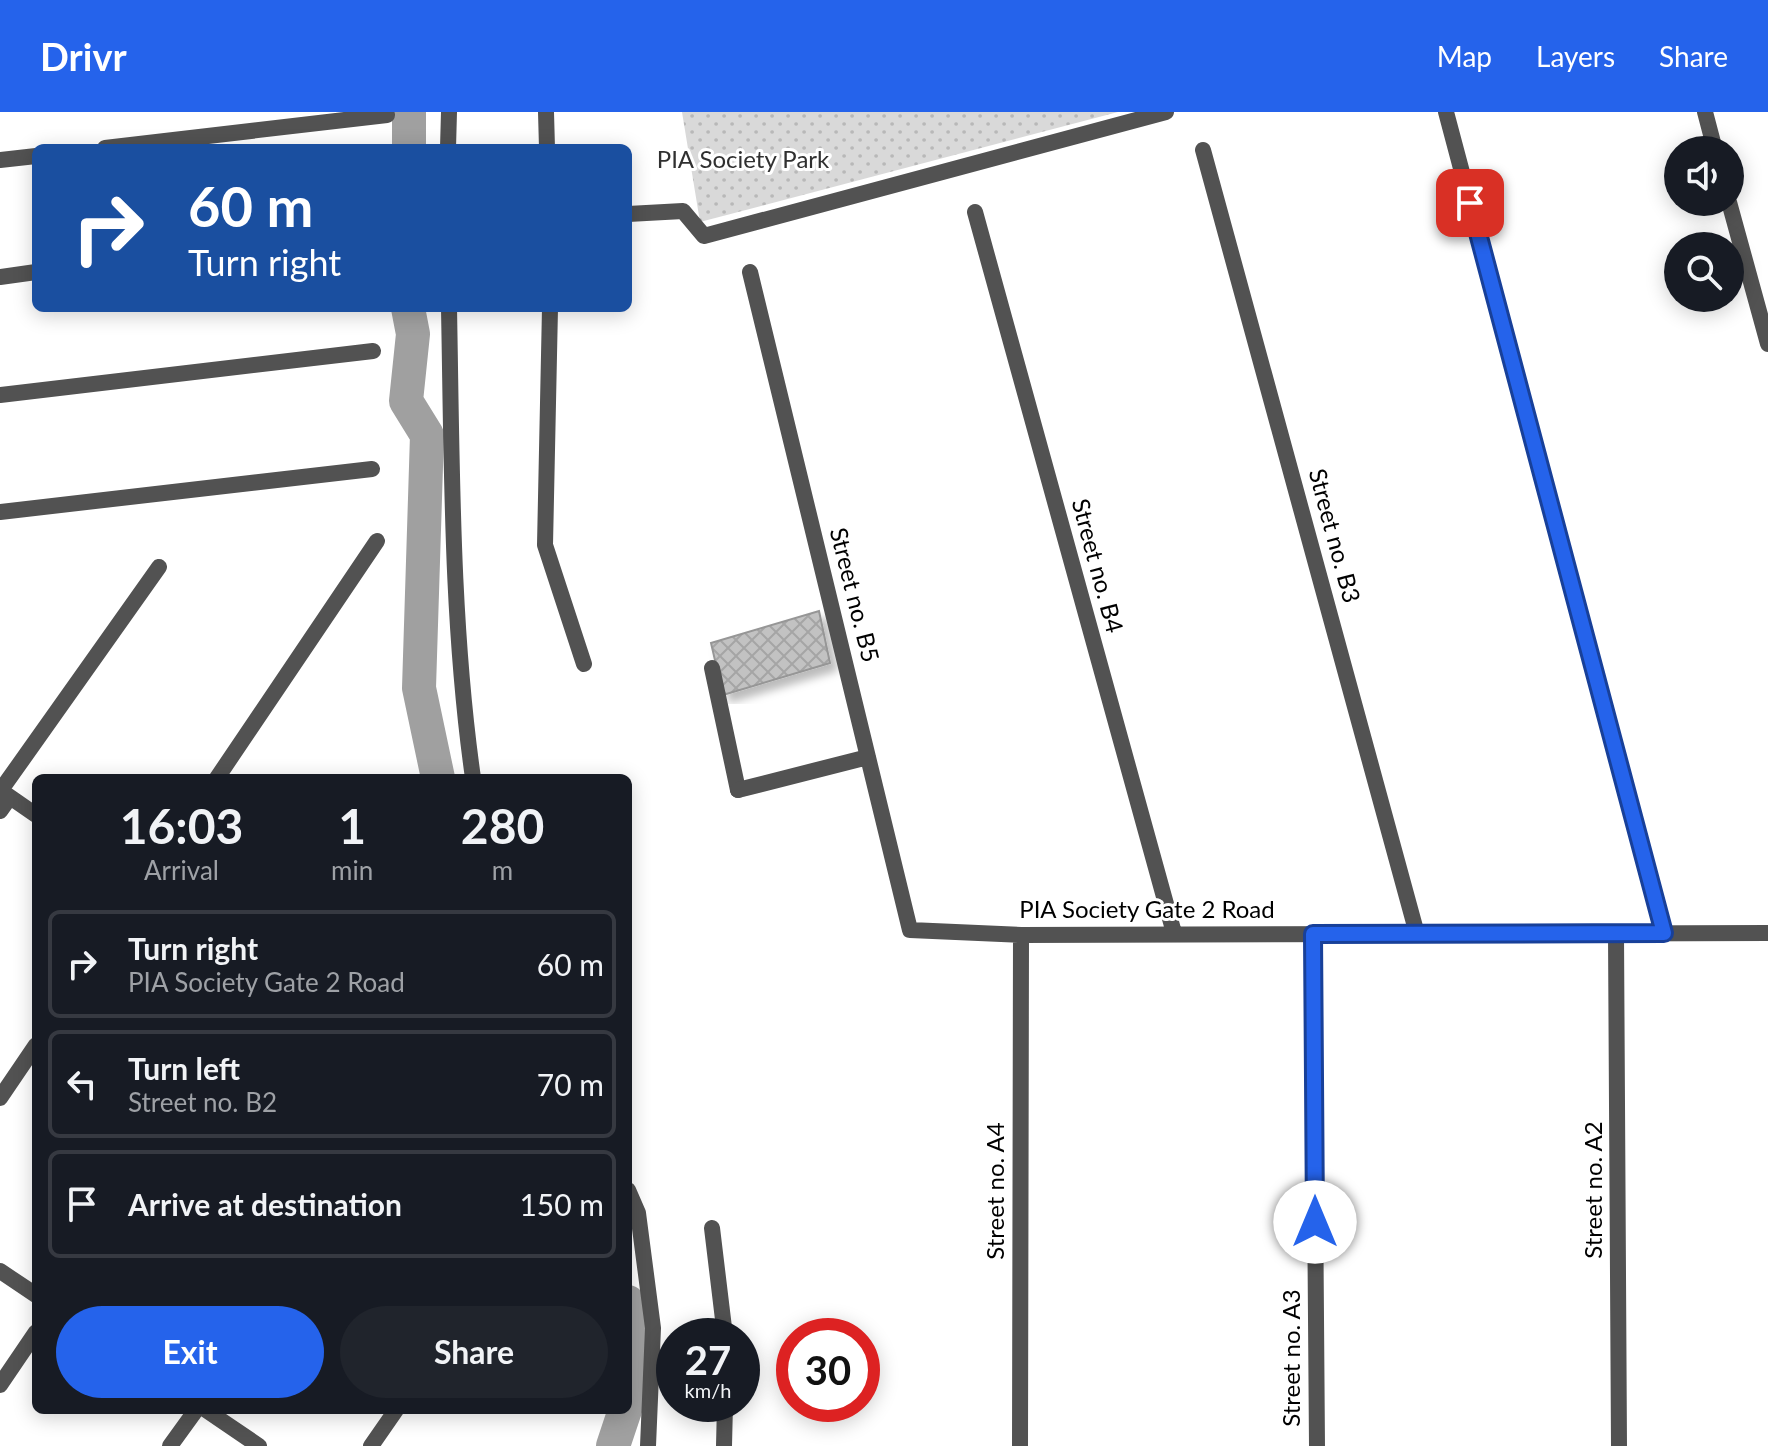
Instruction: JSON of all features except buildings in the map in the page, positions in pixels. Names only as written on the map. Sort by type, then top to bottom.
[{"type":"street","points":[[448,144],[449,112]]},
{"type":"street","points":[[546,112],[547,144]]},
{"type":"street","points":[[632,214],[683,211],[704,236],[1166,112]]},
{"type":"street","points":[[1446,112],[1664,933]]},
{"type":"street","points":[[1705,112],[1711,136]]},
{"type":"street","points":[[139,144],[387,115]]},
{"type":"street","name":"Street no. B3","points":[[1203,150],[1417,934]]},
{"type":"street","points":[[0,160],[32,156]]},
{"type":"street","name":"Street no. B4","points":[[975,212],[1174,933]]},
{"type":"street","points":[[1733,216],[1768,344]]},
{"type":"street","name":"Street no. B5","points":[[750,272],[910,930]]},
{"type":"street","points":[[0,277],[32,273]]},
{"type":"street","points":[[449,312],[454,539],[463,712],[472,774]]},
{"type":"street","points":[[550,312],[545,545],[584,664]]},
{"type":"street","points":[[0,395],[373,351]]},
{"type":"street","points":[[0,512],[372,469]]},
{"type":"street","points":[[220,774],[377,541]]},
{"type":"street","points":[[32,813],[3,797],[159,567]]},
{"type":"street","points":[[712,668],[738,790],[868,757]]},
{"type":"street","name":"PIA Society Gate 2 Road","points":[[910,930],[1021,935],[1768,933]]},
{"type":"street","name":"Street no. A3","points":[[1313,934],[1317,1446]]},
{"type":"street","name":"Street no. A2","points":[[1616,934],[1619,1446]]},
{"type":"street","name":"Street no. A4","points":[[1020,1446],[1021,935]]},
{"type":"street","points":[[0,1098],[32,1051]]},
{"type":"street","points":[[632,1199],[638,1213],[653,1328],[648,1446]]},
{"type":"street","points":[[712,1228],[723,1318]]},
{"type":"street","points":[[0,1271],[32,1292]]},
{"type":"street","points":[[0,1385],[32,1338]]},
{"type":"street","points":[[170,1446],[193,1414]]},
{"type":"street","points":[[212,1414],[259,1446]]},
{"type":"street","points":[[371,1446],[393,1414]]},
{"type":"street","points":[[724,1446],[725,1422]]},
{"type":"green space","name":"PIA Society Park","points":[[682,112],[1118,112],[700,222]]},
{"type":"waterway","points":[[409,112],[409,144]]},
{"type":"waterway","points":[[409,312],[413,334],[406,401],[427,435],[419,688],[437,774]]},
{"type":"waterway","points":[[632,1341],[636,1380],[632,1392]]},
{"type":"waterway","points":[[613,1446],[624,1414]]},
{"type":"route","points":[[1315,1222],[1313,934],[1664,933],[1470,203]]}]
